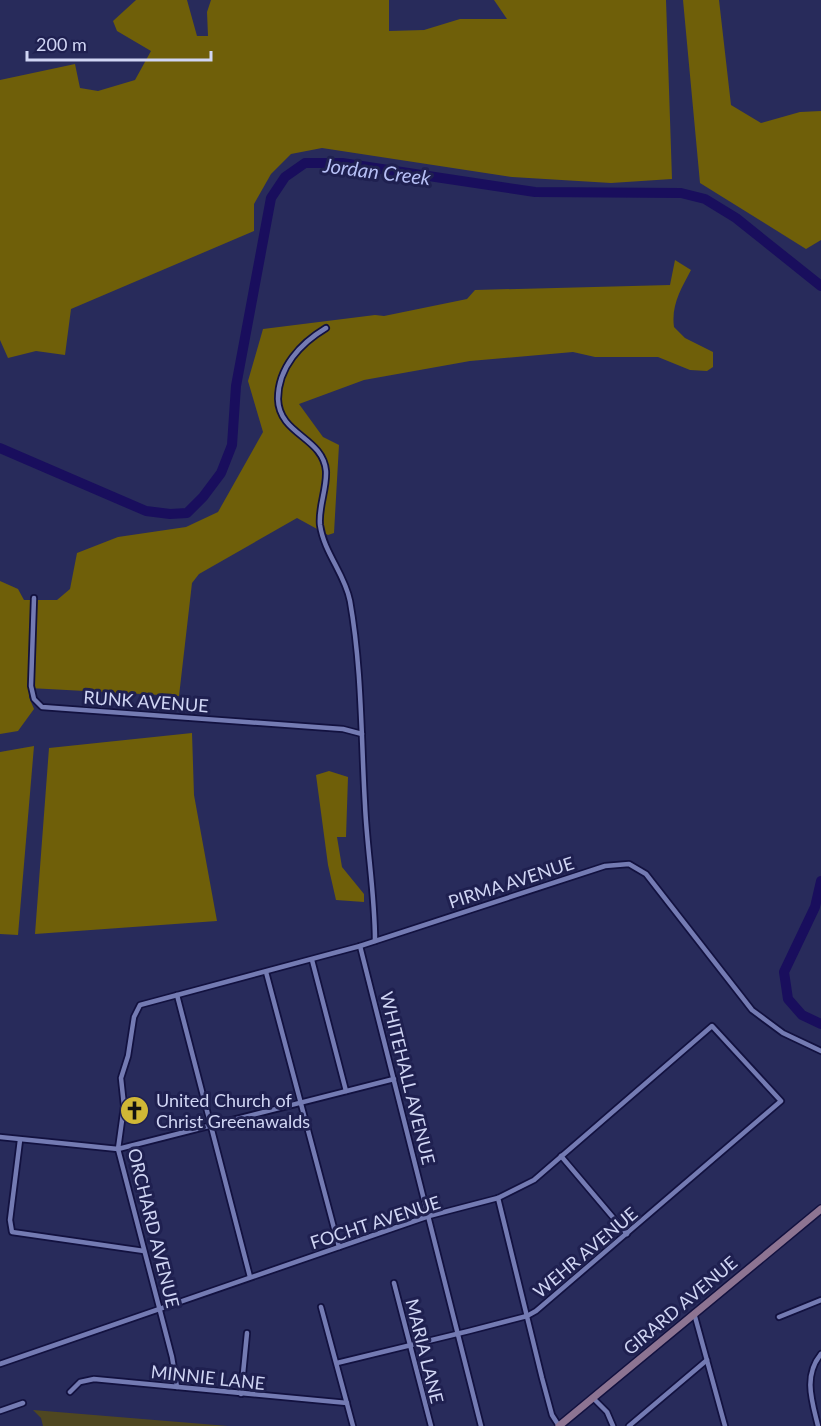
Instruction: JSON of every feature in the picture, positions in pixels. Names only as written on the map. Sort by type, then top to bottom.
[{"type":"street","points":[[326,328],[309,338],[293,356],[280,381],[279,408],[288,426],[309,441],[323,460],[326,472],[320,525],[350,600],[357,650],[375,941]]},
{"type":"street","name":"RUNK AVENUE","points":[[34,598],[31,686],[34,699],[42,707],[343,729],[362,734]]},
{"type":"street","name":"PIRMA AVENUE","points":[[140,1005],[360,946],[605,866],[629,864],[642,870],[657,885],[731,984],[760,1018],[783,1033],[821,1051]]},
{"type":"street","name":"WHITEHALL AVENUE","points":[[360,946],[481,1426]]},
{"type":"street","points":[[312,960],[346,1091]]},
{"type":"street","points":[[266,972],[339,1247]]},
{"type":"street","points":[[177,995],[250,1277]]},
{"type":"street","name":"ORCHARD AVENUE","points":[[140,1005],[134,1017],[128,1056],[121,1077],[120,1090],[124,1106],[118,1149],[177,1387]]},
{"type":"street","name":"WEHR AVENUE","points":[[337,1362],[527,1316],[557,1294],[781,1101],[712,1026]]},
{"type":"street","name":"FOCHT AVENUE","points":[[0,1364],[429,1216],[498,1198],[523,1187],[712,1026]]},
{"type":"street","points":[[0,1137],[118,1149],[394,1079]]},
{"type":"street","points":[[20,1140],[10,1229],[17,1234],[144,1251]]},
{"type":"street","points":[[561,1156],[627,1234]]},
{"type":"street","points":[[498,1198],[552,1415],[559,1426]]},
{"type":"street","name":"GIRARD AVENUE","points":[[559,1426],[821,1209]]},
{"type":"street","name":"MARIA LANE","points":[[394,1283],[431,1426]]},
{"type":"street","points":[[779,1317],[821,1300]]},
{"type":"street","points":[[321,1307],[353,1426]]},
{"type":"street","points":[[694,1313],[725,1426]]},
{"type":"street","points":[[241,1394],[247,1333]]},
{"type":"street","points":[[818,1426],[810,1382],[812,1368],[821,1354]]},
{"type":"street","points":[[629,1426],[707,1360]]},
{"type":"street","name":"MINNIE LANE","points":[[70,1392],[80,1382],[94,1379],[347,1403]]},
{"type":"street","points":[[593,1398],[608,1412],[613,1426]]},
{"type":"street","points":[[0,1411],[23,1403]]},
{"type":"shaded area","points":[[136,0],[187,0],[197,36],[208,36],[207,12],[211,0],[389,0],[389,31],[424,30],[460,19],[507,19],[494,0],[666,0],[672,179],[611,183],[512,177],[322,148],[291,154],[271,174],[254,204],[254,231],[71,309],[65,355],[36,351],[8,358],[0,340],[0,80],[75,64],[80,88],[98,91],[135,80],[151,51],[117,31],[113,21]]},
{"type":"shaded area","points":[[683,0],[719,0],[731,105],[761,123],[800,112],[821,111],[821,240],[806,249],[700,183]]},
{"type":"shaded area","points":[[675,260],[691,270],[675,304],[674,327],[685,338],[713,352],[713,367],[707,371],[690,370],[658,357],[595,357],[573,352],[470,361],[364,380],[299,404],[323,437],[339,445],[334,533],[328,535],[297,518],[199,574],[192,583],[179,696],[29,688],[29,697],[34,709],[18,731],[0,734],[0,581],[18,589],[24,600],[57,600],[70,589],[77,553],[118,537],[186,527],[218,512],[263,432],[248,381],[263,329],[375,315],[384,316],[467,299],[475,290],[670,285]]},
{"type":"shaded area","points":[[192,733],[194,795],[217,921],[35,934],[49,748]]},
{"type":"shaded area","points":[[34,746],[18,935],[0,934],[0,752]]},
{"type":"shaded area","points":[[329,771],[348,777],[346,837],[337,837],[342,867],[364,894],[364,902],[336,900],[328,865],[316,775]]},
{"type":"shaded area","points":[[33,1410],[228,1426],[43,1426],[41,1418]]},
{"type":"waterway","name":"Jordan Creek","points":[[0,448],[146,511],[170,514],[187,513],[203,497],[221,473],[232,445],[236,386],[271,198],[285,177],[305,163],[342,163],[535,192],[681,193],[705,199],[736,218],[821,286]]},
{"type":"waterway","name":"Jordan Creek","points":[[821,881],[815,907],[784,972],[788,999],[802,1015],[821,1024]]},
{"type":"place","name":"United Church of Christ Greenawalds","points":[[135,1110]]}]
